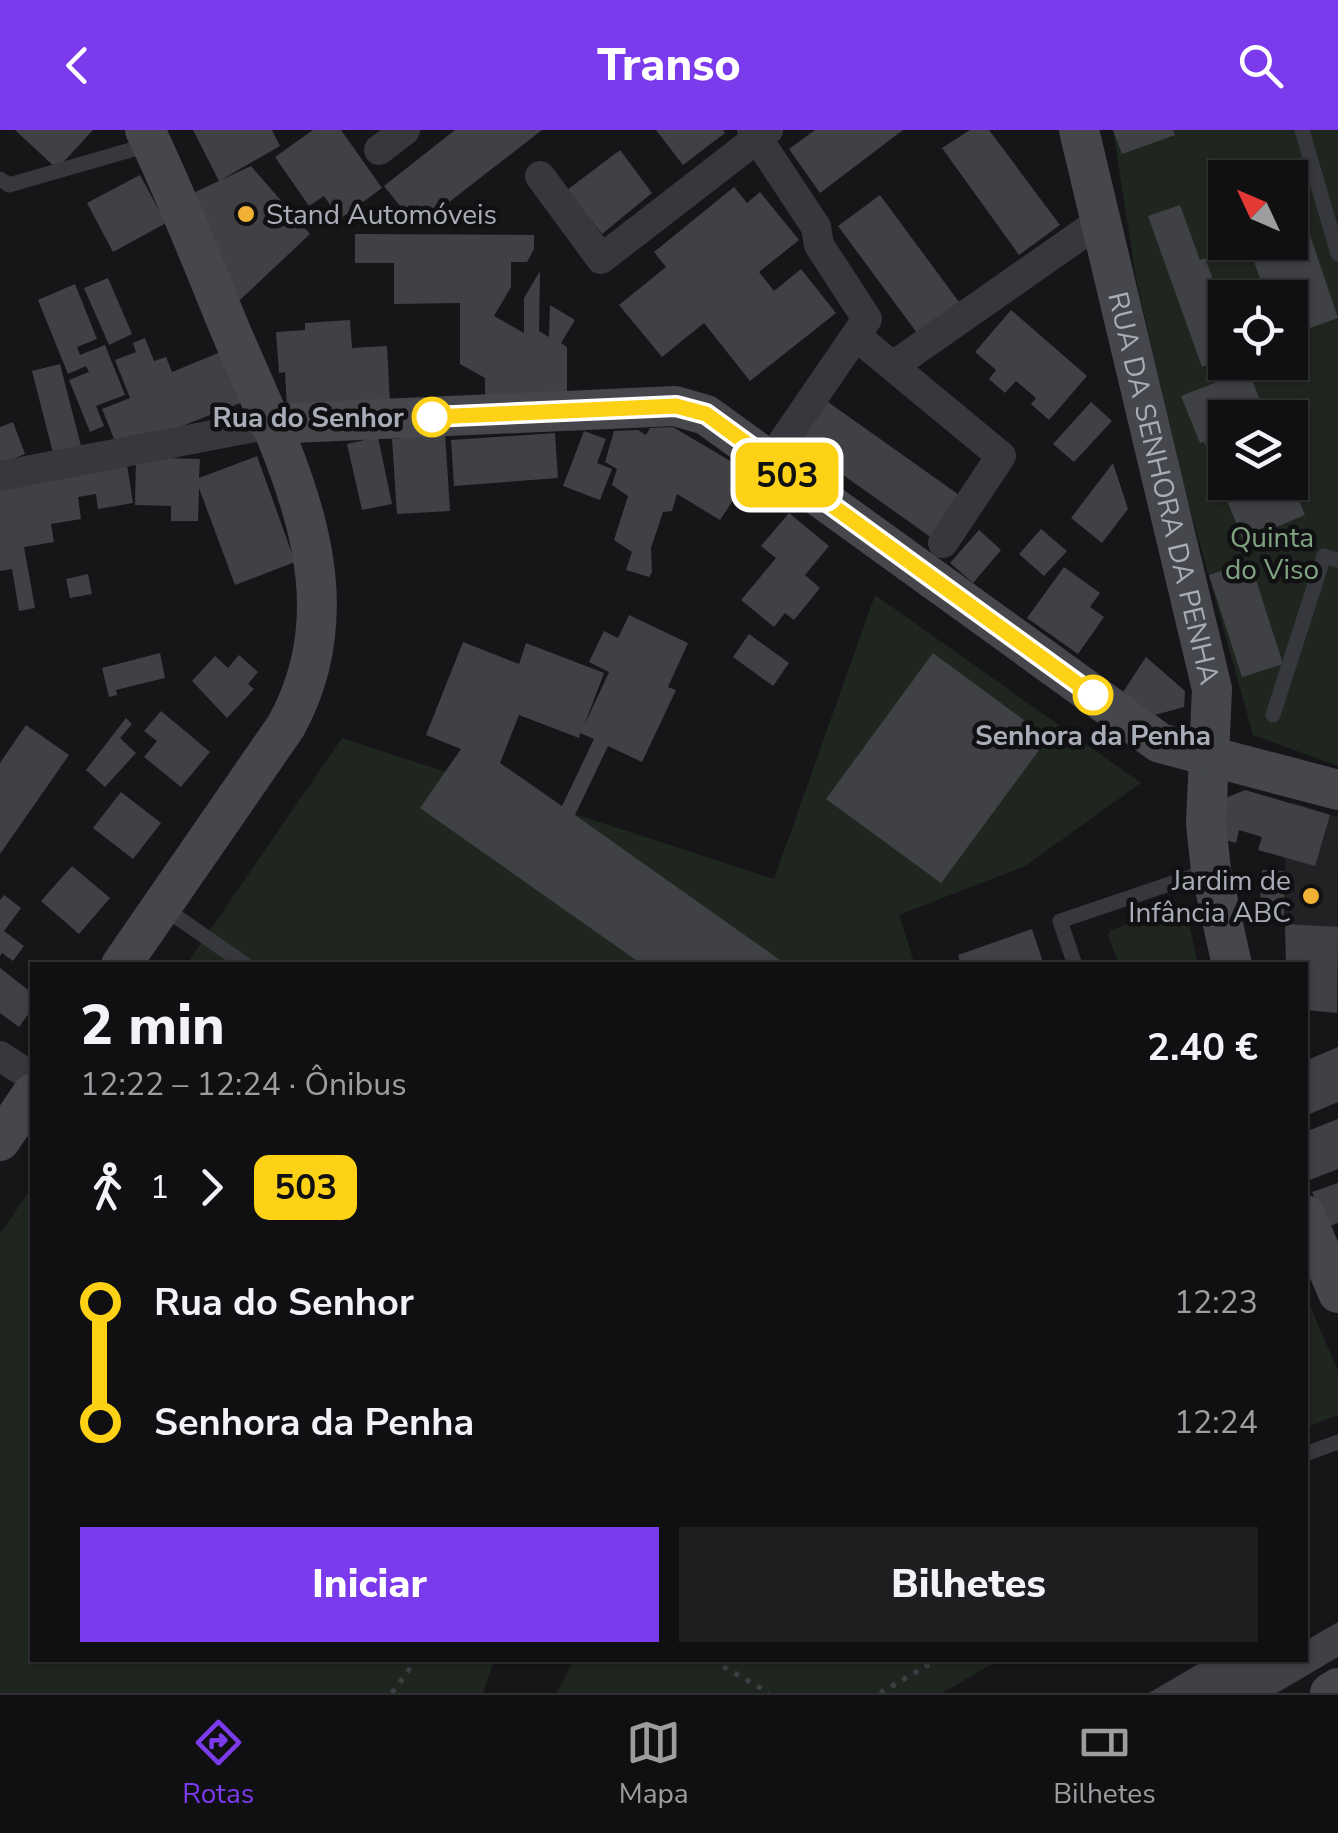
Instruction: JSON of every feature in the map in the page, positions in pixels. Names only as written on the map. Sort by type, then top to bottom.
[{"type":"street","points":[[379,150],[405,130]]},
{"type":"street","name":"RUA DA SENHORA DA PENHA","points":[[1080,130],[1212,689],[1205,802],[1211,870],[1231,962]]},
{"type":"street","points":[[540,176],[600,259],[760,132],[816,227],[819,246],[867,319],[769,462]]},
{"type":"street","points":[[123,962],[286,726],[300,701],[317,640],[318,603],[308,524],[270,424],[148,137]]},
{"type":"street","points":[[894,366],[1099,222]]},
{"type":"street","points":[[856,336],[1001,456],[943,543]]},
{"type":"street","points":[[0,476],[270,424],[676,406],[706,414],[1160,743],[1338,790]]},
{"type":"street","points":[[0,1056],[30,1076]]},
{"type":"street","points":[[0,1141],[30,1097]]},
{"type":"street","points":[[1308,1222],[1338,1293]]},
{"type":"street","points":[[1330,1693],[1338,1688]]},
{"type":"lane","points":[[1302,130],[1338,254]]},
{"type":"lane","points":[[0,179],[8,186],[148,137]]},
{"type":"lane","points":[[1273,715],[1324,556],[1338,560]]},
{"type":"lane","points":[[1074,962],[1060,921],[1211,870]]},
{"type":"lane","points":[[162,906],[242,962]]},
{"type":"lane","points":[[1308,1453],[1338,1442]]},
{"type":"path","points":[[392,1693],[415,1662]]},
{"type":"path","points":[[715,1662],[769,1693]]},
{"type":"path","points":[[880,1693],[934,1662]]},
{"type":"shaded area","name":"Jardim de Infância ABC","points":[[1295,803],[1338,817],[1337,1013],[1308,1010],[1308,962],[1286,962],[1285,858],[1279,856]]},
{"type":"green space","name":"Quinta do Viso","points":[[1113,130],[1338,130],[1338,766],[1253,735],[1183,483],[1136,278]]},
{"type":"green space","points":[[875,595],[1141,783],[1025,866],[899,915],[914,962],[188,962],[342,738],[774,879]]},
{"type":"green space","points":[[1185,904],[1197,962],[1118,962],[1108,935],[1111,930]]},
{"type":"green space","points":[[30,1190],[30,1662],[493,1662],[483,1693],[0,1693],[0,1234]]},
{"type":"green space","points":[[1308,1301],[1338,1371],[1338,1415],[1308,1427]]},
{"type":"green space","points":[[573,1662],[996,1662],[942,1693],[557,1693]]},
{"type":"building","points":[[15,130],[93,130],[57,169]]},
{"type":"building","points":[[193,130],[272,130],[280,146],[219,181]]},
{"type":"building","points":[[313,130],[341,130],[382,188],[340,219],[324,196],[309,206],[275,157]]},
{"type":"building","points":[[455,130],[542,130],[417,227],[384,186]]},
{"type":"building","points":[[656,130],[723,130],[725,133],[683,165]]},
{"type":"building","points":[[815,130],[903,130],[820,193],[789,149]]},
{"type":"building","points":[[970,130],[989,130],[1060,225],[1019,255],[942,148]]},
{"type":"building","points":[[1113,130],[1173,130],[1175,135],[1122,154]]},
{"type":"building","points":[[620,150],[652,193],[602,234],[567,190]]},
{"type":"building","name":"Stand Automóveis","points":[[251,166],[310,234],[239,301],[191,194]]},
{"type":"building","points":[[140,175],[166,223],[113,252],[87,203]]},
{"type":"building","points":[[734,187],[747,203],[760,192],[799,240],[759,272],[774,291],[801,269],[836,313],[750,381],[704,323],[662,357],[619,305],[666,267],[654,252]]},
{"type":"building","points":[[880,195],[959,302],[917,333],[838,226]]},
{"type":"building","points":[[1180,205],[1200,260],[1205,258],[1213,280],[1208,280],[1208,365],[1202,367],[1148,216]]},
{"type":"building","points":[[1308,229],[1338,318],[1308,329],[1308,280],[1261,280],[1253,260],[1308,260]]},
{"type":"building","points":[[355,234],[534,235],[534,249],[527,262],[511,262],[511,287],[494,316],[524,333],[524,298],[540,271],[539,331],[549,337],[550,305],[575,320],[561,343],[567,347],[567,394],[485,400],[485,378],[460,364],[460,303],[394,304],[394,263],[355,263]]},
{"type":"building","points":[[108,278],[132,334],[109,345],[84,288]]},
{"type":"building","points":[[75,284],[97,339],[77,347],[80,355],[105,345],[125,395],[96,406],[104,426],[90,432],[69,380],[89,372],[86,366],[68,374],[38,300]]},
{"type":"building","points":[[1011,310],[1087,376],[1049,420],[1031,404],[1036,398],[1016,381],[1005,393],[989,379],[996,370],[975,352]]},
{"type":"building","points":[[350,320],[352,348],[387,346],[390,403],[287,409],[285,372],[279,373],[276,332],[305,330],[305,323]]},
{"type":"building","points":[[145,338],[154,361],[166,357],[172,372],[223,351],[243,402],[119,451],[102,409],[130,398],[115,360],[136,352],[133,343]]},
{"type":"building","points":[[60,364],[81,446],[53,453],[32,371]]},
{"type":"building","points":[[1222,380],[1252,380],[1260,400],[1208,400],[1208,452],[1204,442],[1200,443],[1181,396]]},
{"type":"building","points":[[821,397],[962,497],[932,538],[791,438]]},
{"type":"building","points":[[1091,402],[1112,421],[1074,462],[1053,444]]},
{"type":"building","points":[[13,422],[25,454],[0,464],[0,427]]},
{"type":"building","points":[[673,427],[747,471],[742,487],[720,520],[677,494],[672,511],[663,512],[651,548],[649,577],[626,570],[632,552],[614,540],[628,496],[612,485],[617,469],[605,462],[614,431],[638,430],[646,435],[650,428]]},
{"type":"building","points":[[584,431],[606,439],[597,463],[612,469],[600,500],[563,486]]},
{"type":"building","points":[[445,433],[450,511],[397,514],[392,439]]},
{"type":"building","points":[[555,433],[558,478],[454,486],[451,440]]},
{"type":"building","points":[[378,437],[392,504],[362,510],[347,444]]},
{"type":"building","points":[[257,456],[295,562],[235,585],[199,488],[198,521],[171,521],[171,506],[135,505],[136,457],[200,459],[199,478]]},
{"type":"building","points":[[1113,463],[1128,509],[1102,543],[1071,518]]},
{"type":"building","points":[[127,465],[133,503],[98,509],[96,494],[78,497],[81,519],[51,524],[54,542],[24,547],[35,608],[19,611],[12,569],[0,571],[0,486]]},
{"type":"building","points":[[1227,500],[1299,500],[1305,515],[1274,528],[1277,536],[1246,548]]},
{"type":"building","points":[[789,513],[829,546],[805,575],[820,588],[794,620],[785,613],[774,627],[741,600],[776,558],[761,546]]},
{"type":"building","points":[[1041,529],[1067,551],[1044,576],[1019,554]]},
{"type":"building","points":[[979,530],[1001,550],[973,583],[950,563]]},
{"type":"building","points":[[1250,561],[1283,664],[1242,677],[1209,575]]},
{"type":"building","points":[[1064,567],[1100,593],[1090,607],[1104,617],[1078,654],[1027,618]]},
{"type":"building","points":[[88,574],[92,594],[70,598],[66,579]]},
{"type":"building","points":[[629,615],[688,643],[668,687],[676,690],[642,762],[608,746],[575,815],[783,962],[639,962],[420,808],[461,749],[426,735],[463,642],[519,664],[526,643],[604,673],[584,726],[609,672],[589,662],[604,631],[618,638]],"holes":[[[519,715],[579,738],[580,733],[594,739],[562,806],[500,763]]]},
{"type":"building","points":[[749,634],[789,663],[773,686],[733,657]]},
{"type":"building","points":[[160,653],[165,678],[116,690],[117,695],[109,697],[102,668]]},
{"type":"building","points":[[933,653],[1048,738],[941,883],[826,799]]},
{"type":"building","points":[[239,655],[258,672],[248,684],[254,689],[227,718],[192,681],[215,656],[228,668]]},
{"type":"building","points":[[1146,657],[1185,691],[1184,707],[1155,715],[1123,692]]},
{"type":"building","points":[[161,711],[210,752],[181,787],[144,757],[157,741],[144,731]]},
{"type":"building","points":[[126,718],[132,724],[120,738],[136,753],[105,787],[86,770]]},
{"type":"building","points":[[26,725],[69,755],[0,854],[0,763]]},
{"type":"building","points":[[1245,790],[1330,815],[1315,866],[1258,850],[1262,837],[1239,830],[1236,843],[1214,837],[1220,805]]},
{"type":"building","points":[[121,792],[161,823],[133,859],[93,828]]},
{"type":"building","points":[[72,866],[110,898],[79,934],[41,901]]},
{"type":"building","points":[[1262,870],[1285,871],[1284,922],[1259,920]]},
{"type":"building","points":[[4,895],[21,908],[4,931],[24,946],[13,961],[2,953],[0,956],[0,900]]},
{"type":"building","points":[[1285,924],[1338,927],[1337,1013],[1308,1010],[1308,962],[1286,962]]},
{"type":"building","points":[[1032,929],[1043,962],[960,962],[958,955]]},
{"type":"building","points":[[0,968],[30,991],[30,1012],[19,1027],[0,1013]]},
{"type":"building","points":[[1338,1047],[1338,1102],[1308,1115],[1308,1060]]},
{"type":"building","points":[[1338,1119],[1338,1169],[1308,1181],[1308,1131]]},
{"type":"building","points":[[1338,1183],[1338,1223],[1325,1228],[1312,1192]]},
{"type":"building","points":[[1338,1622],[1338,1657],[1277,1693],[1149,1693],[1202,1662],[1308,1662],[1308,1639]]},
{"type":"bus line","name":"503","points":[[432,417],[692,408],[706,414],[1093,695]]},
{"type":"place","name":"Stand Automóveis","points":[[246,214]]},
{"type":"place","name":"Rua do Senhor","points":[[432,417]]},
{"type":"place","name":"Senhora da Penha","points":[[1093,695]]},
{"type":"place","name":"Jardim de Infância ABC","points":[[1311,896]]}]
